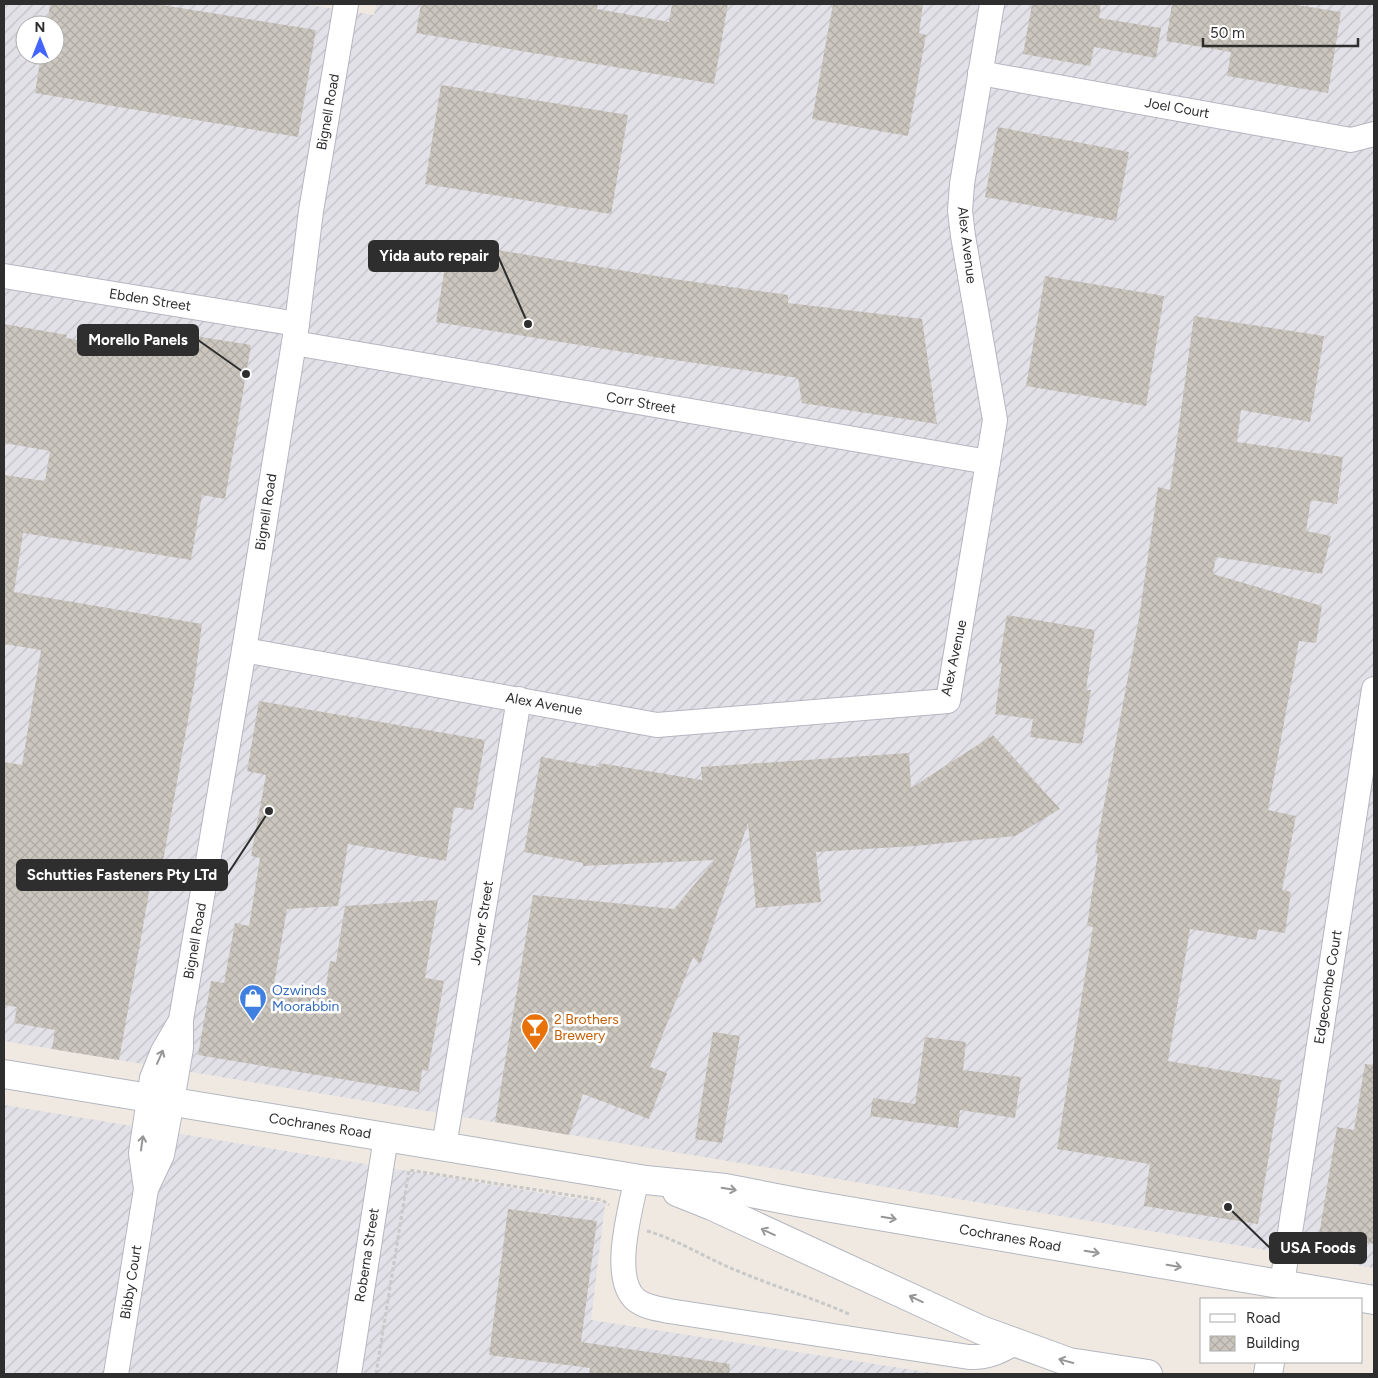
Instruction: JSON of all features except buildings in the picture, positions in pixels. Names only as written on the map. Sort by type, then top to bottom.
[{"type":"street","name":"Bignell Road","points":[[161,1099],[154,1073],[166,1044],[181,1020],[244,650],[295,333],[311,211],[346,4]]},
{"type":"street","name":"Alex Avenue","points":[[244,650],[657,725],[948,701],[995,420],[960,210],[962,184],[992,4]]},
{"type":"street","name":"Joel Court","points":[[980,73],[1352,140],[1374,134]]},
{"type":"street","name":"Ebden Street","points":[[4,276],[295,333]]},
{"type":"street","name":"Corr Street","points":[[295,333],[988,462]]},
{"type":"street","name":"Edgecombe Court","points":[[1281,1292],[1374,690]]},
{"type":"street","name":"Joyner Street","points":[[444,1146],[519,700]]},
{"type":"street","name":"Cochranes Road","points":[[4,1074],[641,1179],[725,1188],[1281,1292],[1351,1298]]},
{"type":"street","name":"Bibby Court","points":[[116,1374],[146,1190],[141,1153],[161,1099]]},
{"type":"street","name":"Roberna Street","points":[[349,1374],[386,1137]]},
{"type":"street","name":"Cochranes Road","points":[[641,1179],[712,1206],[975,1328],[1069,1362],[1148,1374]]},
{"type":"street","points":[[641,1179],[628,1224],[623,1262],[624,1278],[629,1291],[642,1303],[669,1312],[976,1358],[992,1356],[1015,1343]]},
{"type":"path","points":[[376,1374],[409,1170],[602,1200],[609,1206],[617,1219],[666,1238],[736,1271],[810,1298],[859,1319],[866,1326],[870,1342]]},
{"type":"shaded area","points":[[4,4],[302,4],[374,15],[376,4],[1374,4],[1374,1268],[4,1041]]},
{"type":"shaded area","points":[[4,1105],[604,1203],[591,1320],[939,1374],[4,1374]]},
{"type":"place","name":"Yida auto repair","points":[[528,324]]},
{"type":"place","name":"Morello Panels","points":[[246,374]]},
{"type":"place","name":"Schutties Fasteners Pty LTd","points":[[269,811]]},
{"type":"place","name":"Ozwinds Moorabbin","points":[[253,1022]]},
{"type":"place","name":"2 Brothers Brewery","points":[[535,1051]]},
{"type":"place","name":"USA Foods","points":[[1228,1207]]}]
